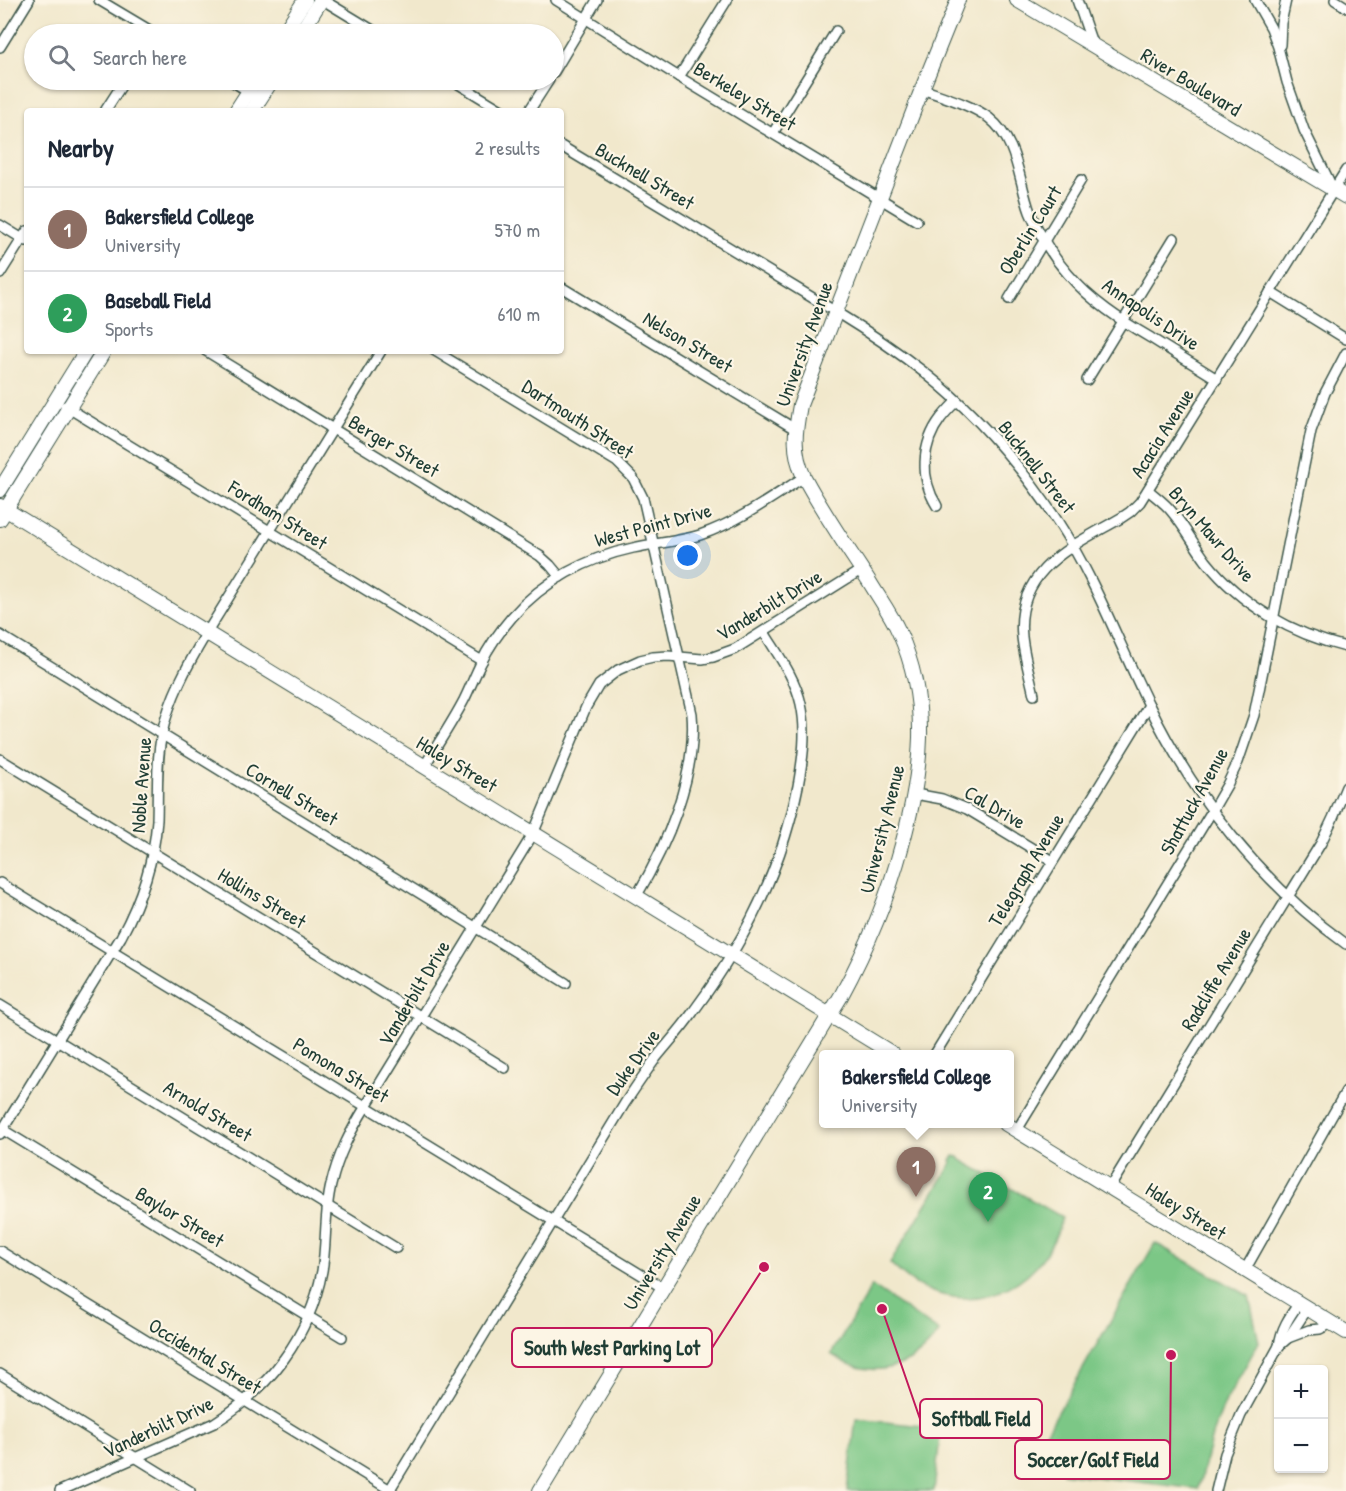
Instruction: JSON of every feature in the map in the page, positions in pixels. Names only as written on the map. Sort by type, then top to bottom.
[{"type":"street","points":[[0,47],[30,0]]},
{"type":"street","points":[[99,0],[139,24]]},
{"type":"street","points":[[290,24],[305,0]]},
{"type":"street","points":[[306,24],[322,0],[362,24]]},
{"type":"street","name":"Berkeley Street","points":[[556,0],[917,220]]},
{"type":"street","points":[[564,55],[597,0]]},
{"type":"street","points":[[679,77],[727,0]]},
{"type":"street","name":"University Avenue","points":[[540,1491],[855,971],[878,919],[896,866],[915,794],[920,743],[920,712],[912,665],[892,618],[804,477],[796,456],[795,429],[800,405],[958,0]]},
{"type":"street","name":"River Boulevard","points":[[1017,0],[1346,197]]},
{"type":"street","points":[[1077,0],[1094,46]]},
{"type":"street","points":[[1256,0],[1271,28],[1304,130],[1333,190]]},
{"type":"street","points":[[1282,58],[1280,37],[1286,0]]},
{"type":"street","points":[[1335,0],[1346,6]]},
{"type":"street","points":[[773,134],[836,31]]},
{"type":"street","name":"Annapolis Drive","points":[[922,88],[977,110],[997,125],[1014,154],[1023,191],[1044,241],[1055,258],[1081,288],[1123,321],[1217,379]]},
{"type":"street","points":[[107,108],[119,90]]},
{"type":"street","points":[[240,108],[255,90]]},
{"type":"street","points":[[252,108],[255,90]]},
{"type":"street","points":[[468,90],[498,108]]},
{"type":"street","points":[[532,108],[543,90]]},
{"type":"street","name":"Bucknell Street","points":[[564,148],[836,312],[901,355],[957,400],[1022,471],[1072,546],[1149,705],[1179,761],[1212,811],[1249,856],[1288,896],[1346,944]]},
{"type":"street","name":"Acacia Avenue","points":[[1034,695],[1022,634],[1024,607],[1028,594],[1042,571],[1059,554],[1130,512],[1140,502],[1346,170]]},
{"type":"street","name":"Oberlin Court","points":[[1009,299],[1081,180]]},
{"type":"street","points":[[0,225],[24,237]]},
{"type":"street","points":[[0,274],[24,238]]},
{"type":"street","points":[[1087,380],[1174,238]]},
{"type":"street","name":"Nelson Street","points":[[564,288],[795,429]]},
{"type":"street","points":[[1270,292],[1346,339]]},
{"type":"street","name":"Shattuck Avenue","points":[[1014,1124],[1212,811],[1235,770],[1254,715],[1311,431],[1325,393],[1346,352]]},
{"type":"street","points":[[0,490],[84,354]]},
{"type":"street","points":[[2,512],[102,354]]},
{"type":"street","name":"Berger Street","points":[[211,354],[540,556],[560,577]]},
{"type":"street","name":"Noble Avenue","points":[[1,1130],[112,951],[138,903],[153,853],[157,818],[157,773],[162,735],[177,686],[186,667],[379,354]]},
{"type":"street","name":"Dartmouth Street","points":[[440,354],[617,462],[633,478],[643,498],[692,714],[692,738],[684,787],[668,834],[636,897]]},
{"type":"street","points":[[937,506],[926,479],[928,441],[941,418],[957,400]]},
{"type":"street","name":"Fordham Street","points":[[54,402],[68,408],[482,661]]},
{"type":"street","name":"West Point Drive","points":[[424,767],[465,698],[482,661],[501,631],[529,600],[560,577],[591,560],[635,547],[682,540],[718,528],[739,518],[804,477]]},
{"type":"street","name":"Bryn Mawr Drive","points":[[1148,490],[1171,510],[1194,545],[1222,579],[1239,594],[1273,618],[1313,638],[1346,647]]},
{"type":"street","name":"Haley Street","points":[[2,512],[206,634],[886,1050]]},
{"type":"street","name":"Vanderbilt Drive","points":[[60,1491],[214,1423],[245,1401],[267,1381],[291,1351],[318,1290],[325,1249],[330,1187],[342,1150],[366,1106],[533,834],[586,707],[600,685],[618,670],[640,660],[653,657],[702,659],[735,650],[861,570]]},
{"type":"street","name":"Duke Drive","points":[[390,1491],[636,1086],[694,1012],[731,955],[758,906],[780,853],[795,798],[803,749],[804,718],[797,690],[764,632]]},
{"type":"street","name":"Cornell Street","points":[[0,635],[567,983]]},
{"type":"street","name":"Telegraph Avenue","points":[[937,1050],[1149,705]]},
{"type":"street","name":"Hollins Street","points":[[0,759],[506,1068]]},
{"type":"street","name":"Radcliffe Avenue","points":[[1110,1187],[1321,843],[1346,787]]},
{"type":"street","name":"Cal Drive","points":[[915,794],[954,803],[967,809],[1053,861]]},
{"type":"street","name":"Pomona Street","points":[[0,882],[663,1288]]},
{"type":"street","name":"Arnold Street","points":[[0,1005],[396,1248]]},
{"type":"street","points":[[1245,1270],[1346,1091]]},
{"type":"street","name":"Haley Street","points":[[1014,1128],[1346,1332]]},
{"type":"street","name":"Baylor Street","points":[[1,1130],[342,1337]]},
{"type":"street","name":"Occidental Street","points":[[0,1251],[390,1491]]},
{"type":"street","points":[[1288,1338],[1303,1306]]},
{"type":"street","points":[[1216,1491],[1225,1454],[1241,1415],[1279,1346],[1281,1335],[1289,1318],[1303,1306]]},
{"type":"street","points":[[1279,1346],[1288,1338],[1309,1330],[1320,1329],[1332,1323]]},
{"type":"street","points":[[0,1374],[190,1491]]},
{"type":"green space","points":[[954,1156],[1062,1217],[1054,1239],[1043,1258],[1028,1274],[1010,1287],[990,1295],[968,1298],[946,1296],[918,1286],[890,1263],[952,1163]]},
{"type":"green space","points":[[1155,1243],[1249,1296],[1259,1342],[1226,1401],[1213,1432],[1198,1489],[1063,1473],[1065,1460],[1045,1435]]},
{"type":"green space","points":[[872,1286],[939,1332],[917,1355],[890,1368],[861,1368],[846,1363],[831,1354]]},
{"type":"green space","points":[[856,1419],[941,1428],[934,1491],[847,1491]]},
{"type":"place","name":"Bakersfield College","points":[[916,1197]]},
{"type":"place","name":"Baseball Field","points":[[988,1222]]},
{"type":"place","name":"South West Parking Lot","points":[[764,1267]]},
{"type":"place","name":"Softball Field","points":[[882,1309]]},
{"type":"place","name":"Soccer/Golf Field","points":[[1171,1355]]}]
